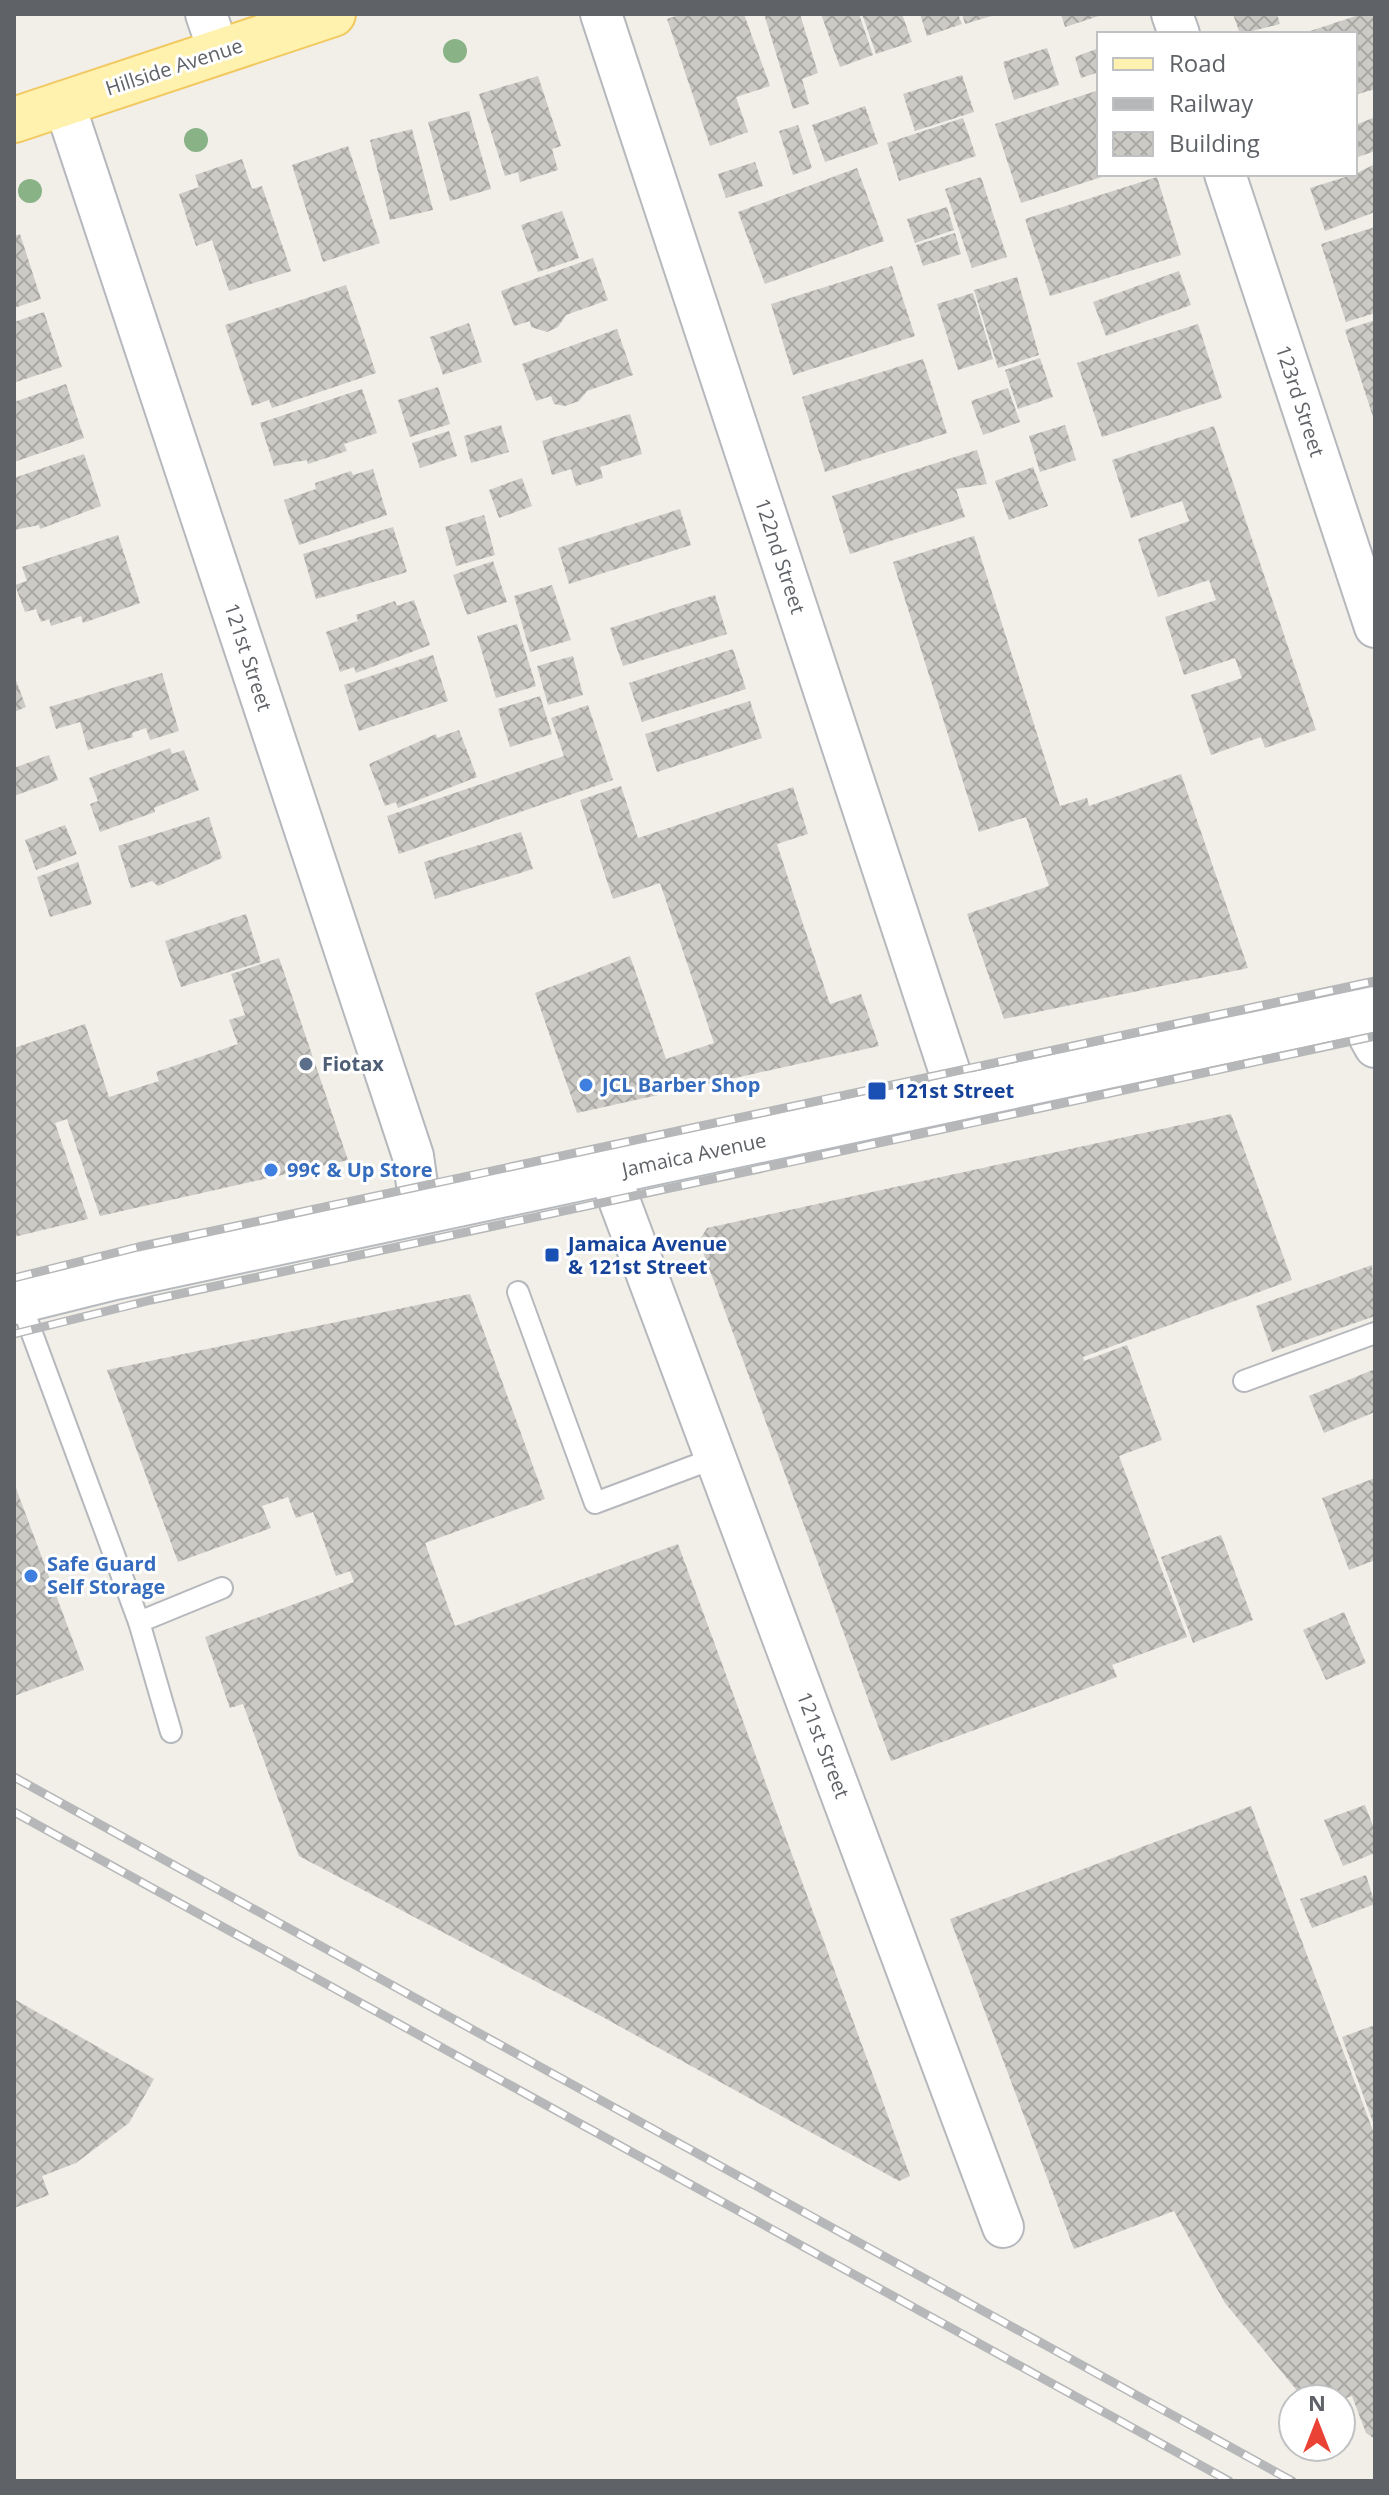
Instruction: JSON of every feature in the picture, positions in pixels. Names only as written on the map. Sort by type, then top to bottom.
[{"type":"main road","name":"Hillside Avenue","points":[[14,120],[64,103],[213,33],[333,14]]},
{"type":"main road","name":"Jamaica Avenue","points":[[17,1302],[958,1097],[1369,1023]]},
{"type":"street","name":"122nd Street","points":[[601,14],[958,1097]]},
{"type":"street","name":"121st Street","points":[[64,103],[413,1156],[421,1213]]},
{"type":"street","name":"123rd Street","points":[[1226,176],[1375,627]]},
{"type":"street","name":"121st Street","points":[[609,1173],[1003,2227]]},
{"type":"lane","points":[[518,1292],[595,1503],[715,1458]]},
{"type":"lane","points":[[17,1302],[139,1622],[171,1732]]},
{"type":"lane","points":[[1244,1381],[1375,1333]]},
{"type":"lane","points":[[139,1622],[222,1588]]},
{"type":"building","points":[[682,14],[744,14],[770,86],[736,97],[748,132],[710,146],[667,19]]},
{"type":"building","points":[[764,14],[800,14],[818,73],[802,79],[809,104],[793,109]]},
{"type":"building","points":[[821,14],[859,14],[873,55],[840,67]]},
{"type":"building","points":[[862,14],[902,14],[912,42],[876,54]]},
{"type":"building","points":[[920,14],[958,14],[962,24],[927,36]]},
{"type":"building","points":[[962,14],[994,14],[995,15],[965,24]]},
{"type":"building","points":[[1061,14],[1102,14],[1102,15],[1065,27]]},
{"type":"building","points":[[1233,14],[1277,14],[1280,24],[1239,32]]},
{"type":"building","points":[[1362,14],[1375,14],[1375,89],[1357,94],[1357,32],[1307,32]]},
{"type":"building","points":[[1047,48],[1059,85],[1014,100],[1003,62]]},
{"type":"building","points":[[1097,49],[1097,73],[1081,78],[1075,57]]},
{"type":"building","points":[[962,75],[974,112],[915,131],[903,94]]},
{"type":"building","points":[[538,76],[561,146],[552,149],[558,170],[520,182],[518,172],[505,176],[479,94]]},
{"type":"building","points":[[1097,91],[1097,176],[1105,176],[1021,203],[995,124]]},
{"type":"building","points":[[865,106],[878,144],[825,162],[812,125]]},
{"type":"building","points":[[469,111],[491,189],[450,201],[428,122]]},
{"type":"building","points":[[963,118],[976,156],[899,181],[887,143]]},
{"type":"building","points":[[1373,118],[1375,151],[1357,157],[1357,124]]},
{"type":"building","points":[[798,125],[812,168],[793,175],[779,131]]},
{"type":"building","points":[[412,129],[433,210],[390,220],[370,140]]},
{"type":"building","points":[[348,146],[380,243],[323,262],[292,165]]},
{"type":"building","points":[[242,159],[252,189],[262,186],[291,271],[229,291],[212,240],[196,246],[179,194],[199,187],[195,175]]},
{"type":"building","points":[[755,162],[763,186],[726,198],[718,174]]},
{"type":"building","points":[[1375,164],[1375,212],[1325,231],[1310,188],[1357,176],[1357,173]]},
{"type":"building","points":[[857,168],[884,241],[765,284],[738,212]]},
{"type":"building","points":[[981,177],[1007,257],[972,268],[945,189]]},
{"type":"building","points":[[1157,177],[1181,255],[1050,296],[1025,219]]},
{"type":"building","points":[[947,207],[954,230],[915,243],[907,219]]},
{"type":"building","points":[[562,211],[579,258],[538,272],[521,225]]},
{"type":"building","points":[[1375,227],[1375,313],[1346,322],[1321,244]]},
{"type":"building","points":[[955,233],[961,254],[923,266],[916,245]]},
{"type":"building","points":[[20,234],[41,299],[14,308],[14,236]]},
{"type":"building","points":[[593,258],[608,300],[566,315],[558,327],[547,332],[531,327],[530,321],[514,326],[501,291]]},
{"type":"building","points":[[892,266],[915,336],[793,375],[771,304]]},
{"type":"building","points":[[1179,271],[1191,305],[1106,336],[1093,302]]},
{"type":"building","points":[[1017,277],[1039,355],[998,368],[974,290]]},
{"type":"building","points":[[346,285],[376,373],[272,408],[269,400],[252,406],[225,325]]},
{"type":"building","points":[[973,293],[993,359],[958,370],[937,304]]},
{"type":"building","points":[[44,312],[62,367],[16,382],[14,322]]},
{"type":"building","points":[[1375,320],[1375,420],[1374,420],[1345,330]]},
{"type":"building","points":[[469,323],[482,362],[443,375],[430,337]]},
{"type":"building","points":[[1198,324],[1222,398],[1102,437],[1077,363]]},
{"type":"building","points":[[617,329],[633,375],[587,391],[579,401],[565,406],[554,404],[551,396],[536,401],[522,364]]},
{"type":"building","points":[[1040,358],[1053,397],[1018,409],[1005,370]]},
{"type":"building","points":[[923,359],[947,433],[825,472],[802,397]]},
{"type":"building","points":[[66,384],[84,438],[14,462],[14,402]]},
{"type":"building","points":[[438,387],[450,424],[410,437],[398,400]]},
{"type":"building","points":[[1008,388],[1020,422],[983,435],[971,401]]},
{"type":"building","points":[[362,389],[377,433],[344,444],[347,451],[308,464],[307,460],[274,466],[260,423]]},
{"type":"building","points":[[630,414],[642,454],[600,467],[603,478],[576,486],[571,469],[552,475],[542,441]]},
{"type":"building","points":[[501,425],[509,452],[471,463],[464,436]]},
{"type":"building","points":[[1065,425],[1076,460],[1040,472],[1029,436]]},
{"type":"building","points":[[1214,426],[1316,730],[1265,748],[1261,737],[1211,755],[1191,695],[1242,678],[1235,658],[1184,675],[1165,617],[1216,600],[1209,580],[1158,597],[1138,539],[1189,521],[1186,512],[1182,501],[1131,518],[1112,460]]},
{"type":"building","points":[[449,431],[457,456],[420,468],[412,443]]},
{"type":"building","points":[[977,450],[987,484],[956,489],[965,517],[850,554],[832,496]]},
{"type":"building","points":[[84,454],[101,506],[40,529],[39,525],[14,530],[14,478]]},
{"type":"building","points":[[1033,467],[1048,506],[1009,520],[995,481]]},
{"type":"building","points":[[373,469],[387,515],[299,545],[284,500],[316,489],[315,483],[351,471],[353,475]]},
{"type":"building","points":[[522,478],[532,506],[499,518],[489,490]]},
{"type":"building","points":[[680,509],[691,545],[569,584],[558,548]]},
{"type":"building","points":[[484,515],[495,555],[456,566],[445,527]]},
{"type":"building","points":[[393,527],[407,572],[316,599],[303,554]]},
{"type":"building","points":[[118,535],[140,603],[83,623],[81,616],[51,626],[49,619],[41,622],[36,609],[25,612],[15,585],[27,581],[22,567]]},
{"type":"building","points":[[974,536],[1060,806],[1087,798],[1089,806],[1181,774],[1248,968],[1004,1019],[967,914],[1049,886],[1026,817],[979,832],[893,562]]},
{"type":"building","points":[[493,561],[507,602],[467,615],[453,575]]},
{"type":"building","points":[[552,585],[571,640],[530,652],[514,596]]},
{"type":"building","points":[[715,595],[727,634],[623,666],[610,628]]},
{"type":"building","points":[[414,600],[430,645],[356,673],[354,667],[340,672],[326,632],[358,621],[356,615],[395,601],[397,606]]},
{"type":"building","points":[[517,624],[536,686],[496,698],[477,636]]},
{"type":"building","points":[[733,649],[746,689],[642,722],[629,683]]},
{"type":"building","points":[[433,655],[448,701],[359,731],[344,685]]},
{"type":"building","points":[[573,656],[583,695],[548,705],[537,666]]},
{"type":"building","points":[[162,673],[179,731],[150,740],[146,728],[132,733],[133,737],[88,750],[80,722],[56,729],[49,707]]},
{"type":"building","points":[[14,675],[26,707],[14,712]]},
{"type":"building","points":[[540,696],[552,734],[510,747],[498,709]]},
{"type":"building","points":[[750,701],[762,738],[657,772],[645,734]]},
{"type":"building","points":[[588,705],[613,780],[399,854],[387,816],[564,756],[551,718]]},
{"type":"building","points":[[459,730],[477,777],[398,808],[396,802],[385,806],[369,764],[436,734],[437,738]]},
{"type":"building","points":[[170,748],[172,754],[184,750],[199,790],[154,808],[155,812],[100,832],[90,804],[98,801],[89,778]]},
{"type":"building","points":[[49,755],[58,780],[14,796],[14,768]]},
{"type":"building","points":[[621,786],[638,838],[793,787],[808,834],[777,844],[803,924],[830,1004],[861,994],[879,1046],[577,1113],[535,993],[630,956],[666,1059],[714,1043],[660,883],[613,899],[580,800]]},
{"type":"building","points":[[209,817],[222,858],[158,886],[152,881],[131,888],[118,846]]},
{"type":"building","points":[[65,825],[77,854],[36,870],[25,840]]},
{"type":"building","points":[[521,832],[533,869],[435,899],[424,862]]},
{"type":"building","points":[[78,862],[92,904],[50,917],[37,877]]},
{"type":"building","points":[[246,914],[261,962],[181,987],[165,941]]},
{"type":"building","points":[[279,958],[348,1160],[100,1216],[67,1119],[55,1123],[88,1219],[14,1237],[14,1048],[85,1024],[109,1097],[159,1081],[156,1072],[238,1044],[229,1020],[245,1015],[231,974]]},
{"type":"building","points":[[1231,1114],[1292,1280],[1083,1357],[1084,1361],[1127,1345],[1162,1440],[1119,1456],[1187,1637],[1112,1665],[1117,1677],[891,1761],[699,1241],[707,1228]]},
{"type":"building","points":[[1372,1265],[1375,1316],[1272,1352],[1256,1306]]},
{"type":"building","points":[[470,1294],[545,1499],[425,1543],[455,1626],[678,1544],[910,2176],[899,2181],[599,2015],[299,1856],[243,1704],[230,1708],[205,1637],[354,1582],[350,1571],[336,1576],[313,1512],[296,1518],[288,1497],[262,1506],[271,1528],[178,1562],[107,1370]]},
{"type":"building","points":[[1375,1369],[1375,1412],[1324,1433],[1309,1396]]},
{"type":"building","points":[[1375,1478],[1375,1560],[1349,1570],[1322,1498]]},
{"type":"building","name":"Safe Guard Self Storage","points":[[14,1483],[84,1670],[14,1696]]},
{"type":"building","points":[[1221,1535],[1253,1620],[1193,1643],[1161,1557]]},
{"type":"building","points":[[1344,1612],[1366,1663],[1326,1680],[1303,1630]]},
{"type":"building","points":[[1365,1805],[1375,1831],[1375,1853],[1343,1866],[1324,1820]]},
{"type":"building","points":[[1251,1806],[1375,2136],[1375,2439],[1366,2433],[1357,2409],[1357,2383],[1291,2383],[1225,2303],[1174,2211],[1074,2249],[950,1919]]},
{"type":"building","points":[[1366,1875],[1375,1904],[1312,1928],[1300,1899]]},
{"type":"building","points":[[14,1999],[154,2079],[129,2123],[76,2163],[42,2176],[49,2195],[14,2208]]},
{"type":"building","points":[[1375,2025],[1375,2128],[1342,2037]]},
{"type":"railway","points":[[14,1278],[138,1247],[1375,981]]},
{"type":"railway","points":[[14,1334],[151,1300],[1375,1036]]},
{"type":"railway","points":[[14,1777],[1292,2481]]},
{"type":"railway","points":[[14,1812],[1229,2481]]},
{"type":"place","name":"Fiotax","points":[[306,1064]]},
{"type":"place","name":"JCL Barber Shop","points":[[586,1085]]},
{"type":"place","name":"121st Street","points":[[877,1091]]},
{"type":"place","name":"99¢ & Up Store","points":[[271,1170]]},
{"type":"place","name":"Jamaica Avenue & 121st Street","points":[[552,1255]]},
{"type":"place","name":"Safe Guard Self Storage","points":[[31,1576]]}]
